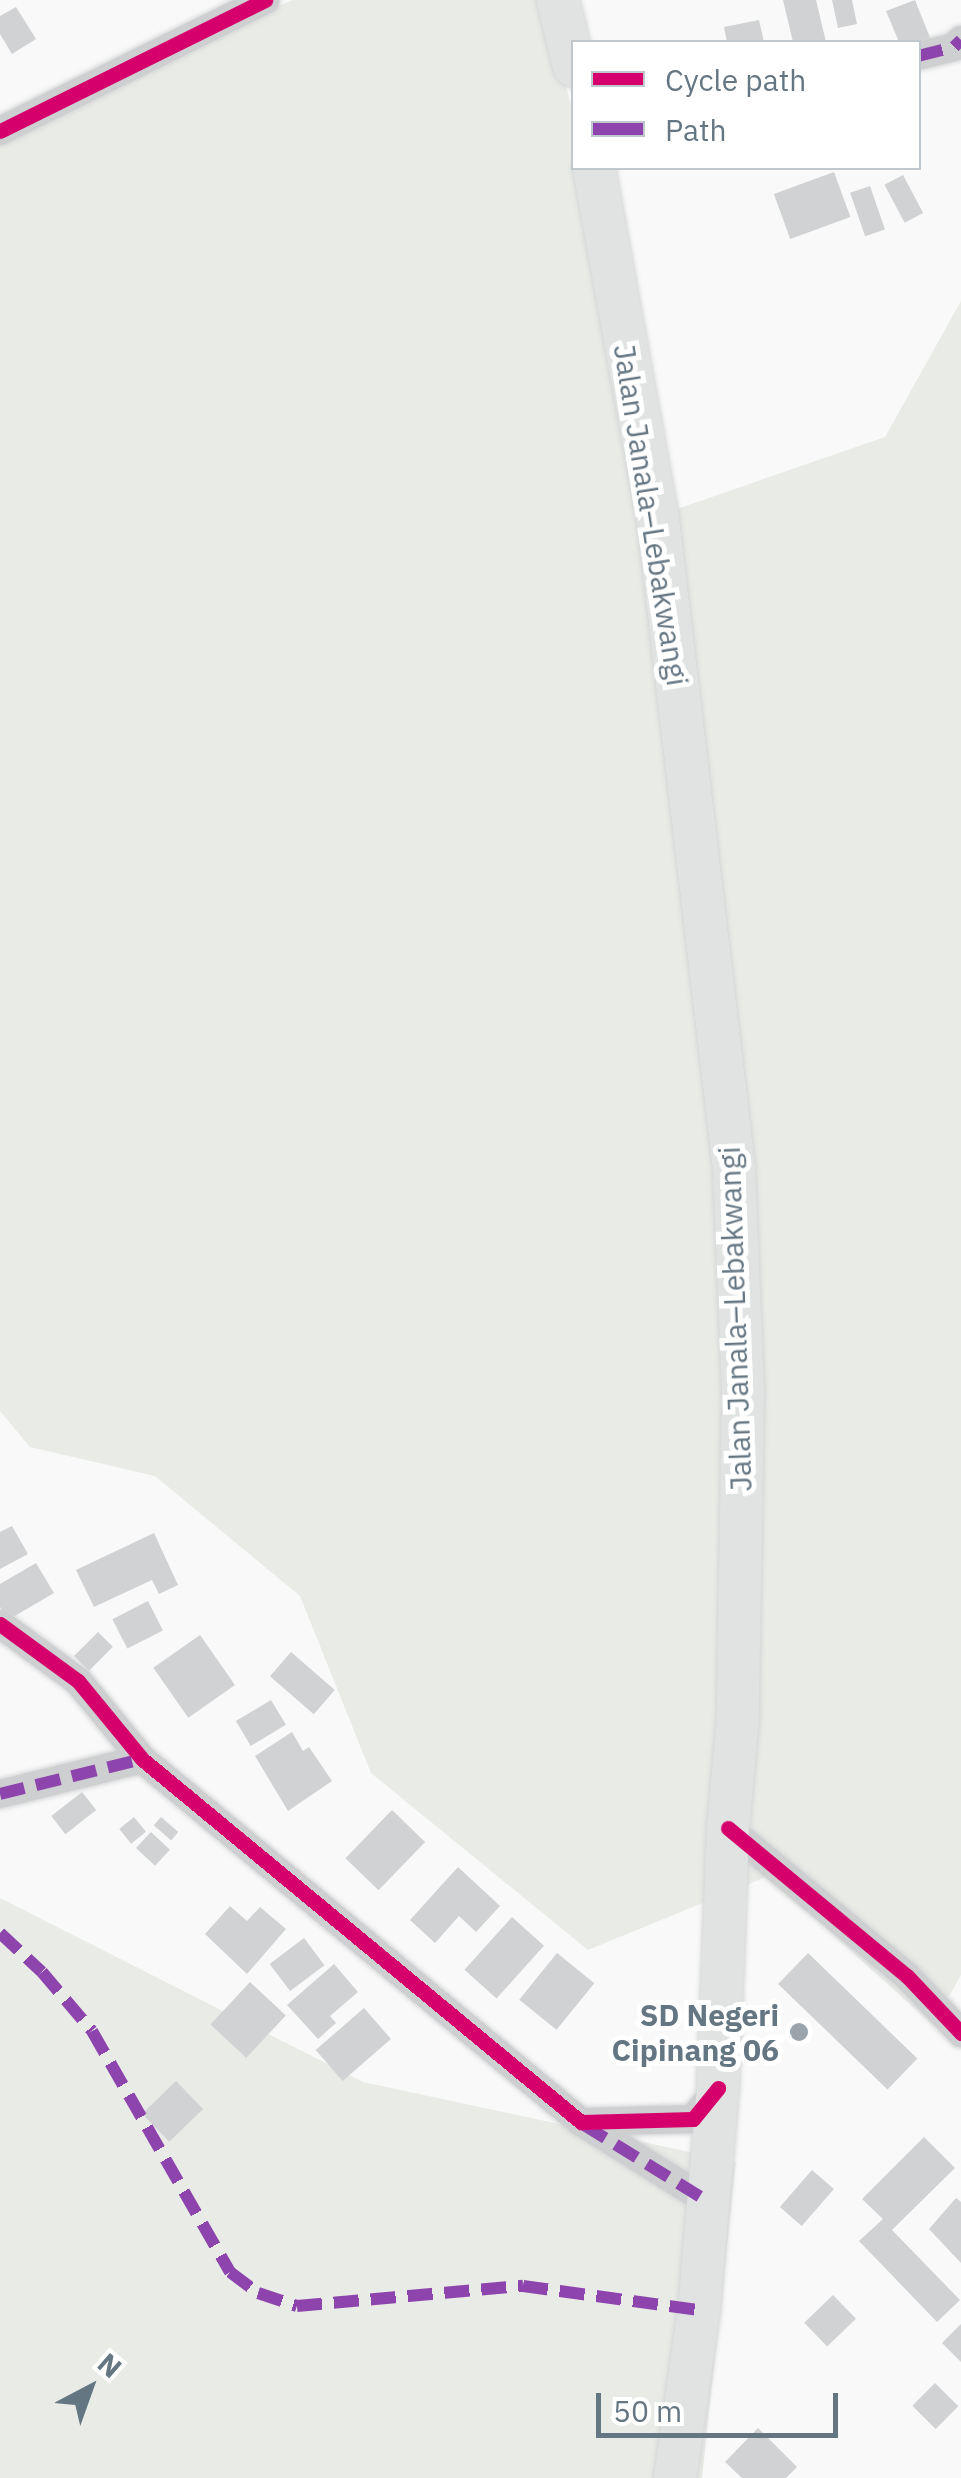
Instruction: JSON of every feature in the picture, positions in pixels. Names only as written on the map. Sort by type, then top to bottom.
[{"type":"main road","points":[[558,0],[571,54]]},
{"type":"main road","name":"Jalan Janala–Lebakwangi","points":[[594,170],[658,520],[734,1168],[743,1389],[738,1717],[728,1828],[718,2088],[699,2310],[675,2478]]},
{"type":"street","points":[[0,132],[264,0]]},
{"type":"street","points":[[921,55],[954,47],[961,40]]},
{"type":"street","points":[[0,1624],[78,1681],[142,1758],[581,2122],[707,2201]]},
{"type":"street","points":[[0,1794],[142,1758]]},
{"type":"street","points":[[728,1828],[907,1976],[961,2033]]},
{"type":"street","points":[[581,2122],[694,2118],[718,2088]]},
{"type":"shaded area","points":[[293,0],[544,0],[571,105],[571,170],[575,170],[677,509],[885,437],[961,301],[961,1975],[933,2025],[768,1876],[588,1950],[371,1773],[300,1596],[155,1476],[30,1447],[0,1411],[0,117]]},
{"type":"shaded area","points":[[0,1898],[363,2082],[736,2162],[702,2478],[0,2478]]},
{"type":"building","points":[[783,0],[816,0],[826,40],[793,40]]},
{"type":"building","points":[[832,0],[852,0],[857,24],[838,28]]},
{"type":"building","points":[[915,0],[931,40],[898,40],[886,11]]},
{"type":"building","points":[[16,7],[36,39],[12,54],[0,34],[0,16]]},
{"type":"building","points":[[759,20],[764,40],[727,40],[724,27]]},
{"type":"building","points":[[834,172],[850,217],[790,239],[774,194]]},
{"type":"building","points":[[903,175],[923,213],[905,223],[884,185]]},
{"type":"building","points":[[870,186],[885,229],[865,236],[850,193]]},
{"type":"building","points":[[12,1526],[28,1554],[0,1569],[0,1532]]},
{"type":"building","points":[[154,1533],[178,1585],[159,1594],[152,1580],[94,1607],[76,1570]]},
{"type":"building","points":[[36,1563],[54,1593],[8,1620],[0,1607],[0,1584]]},
{"type":"building","points":[[148,1601],[163,1630],[127,1649],[112,1619]]},
{"type":"building","points":[[98,1632],[113,1647],[89,1671],[74,1656]]},
{"type":"building","points":[[200,1635],[235,1685],[188,1718],[153,1668]]},
{"type":"building","points":[[291,1652],[335,1690],[314,1714],[270,1676]]},
{"type":"building","points":[[271,1700],[286,1725],[251,1746],[236,1721]]},
{"type":"building","points":[[292,1732],[303,1751],[309,1747],[332,1781],[288,1811],[255,1756]]},
{"type":"building","points":[[82,1792],[96,1810],[65,1834],[51,1816]]},
{"type":"building","points":[[392,1810],[425,1842],[379,1890],[345,1858]]},
{"type":"building","points":[[134,1817],[146,1832],[131,1844],[119,1829]]},
{"type":"building","points":[[161,1817],[178,1832],[171,1840],[154,1825]]},
{"type":"building","points":[[151,1832],[170,1850],[155,1866],[136,1848]]},
{"type":"building","points":[[458,1867],[500,1906],[476,1932],[459,1916],[435,1943],[410,1920]]},
{"type":"building","points":[[230,1906],[247,1921],[260,1907],[286,1929],[247,1974],[205,1934]]},
{"type":"building","points":[[512,1917],[544,1946],[496,1999],[464,1970]]},
{"type":"building","points":[[304,1938],[324,1965],[290,1991],[270,1964]]},
{"type":"building","points":[[557,1953],[594,1983],[557,2030],[519,2000]]},
{"type":"building","points":[[808,1953],[917,2059],[887,2090],[778,1984]]},
{"type":"building","points":[[334,1964],[358,1992],[330,2016],[336,2023],[318,2039],[287,2005]]},
{"type":"building","points":[[250,1982],[286,2015],[246,2058],[210,2024]]},
{"type":"building","points":[[364,2008],[391,2039],[343,2081],[316,2050]]},
{"type":"building","points":[[176,2081],[203,2109],[169,2142],[142,2114]]},
{"type":"building","points":[[924,2137],[955,2168],[892,2230],[960,2300],[937,2322],[859,2241],[883,2219],[862,2199]]},
{"type":"building","points":[[812,2170],[834,2189],[802,2226],[780,2207]]},
{"type":"building","points":[[956,2198],[961,2202],[961,2263],[929,2229]]},
{"type":"building","points":[[833,2295],[856,2319],[827,2347],[804,2323]]},
{"type":"building","points":[[961,2324],[961,2362],[942,2343]]},
{"type":"building","points":[[935,2383],[958,2406],[936,2429],[912,2406]]},
{"type":"building","points":[[758,2428],[797,2467],[786,2478],[742,2478],[725,2462]]},
{"type":"marked path","points":[[921,55],[954,47],[961,40]]},
{"type":"marked path","points":[[0,1794],[142,1759]]},
{"type":"marked path","points":[[0,1933],[42,1972],[92,2031],[230,2272],[258,2293],[297,2306],[523,2286],[699,2310]]},
{"type":"marked path","points":[[584,2125],[707,2201]]},
{"type":"cycle path","points":[[0,131],[265,0]]},
{"type":"cycle path","points":[[0,1624],[78,1681],[142,1759],[581,2122],[693,2119],[718,2088]]},
{"type":"cycle path","points":[[728,1828],[907,1976],[961,2033]]},
{"type":"place","name":"SD Negeri Cipinang 06","points":[[799,2032]]}]
